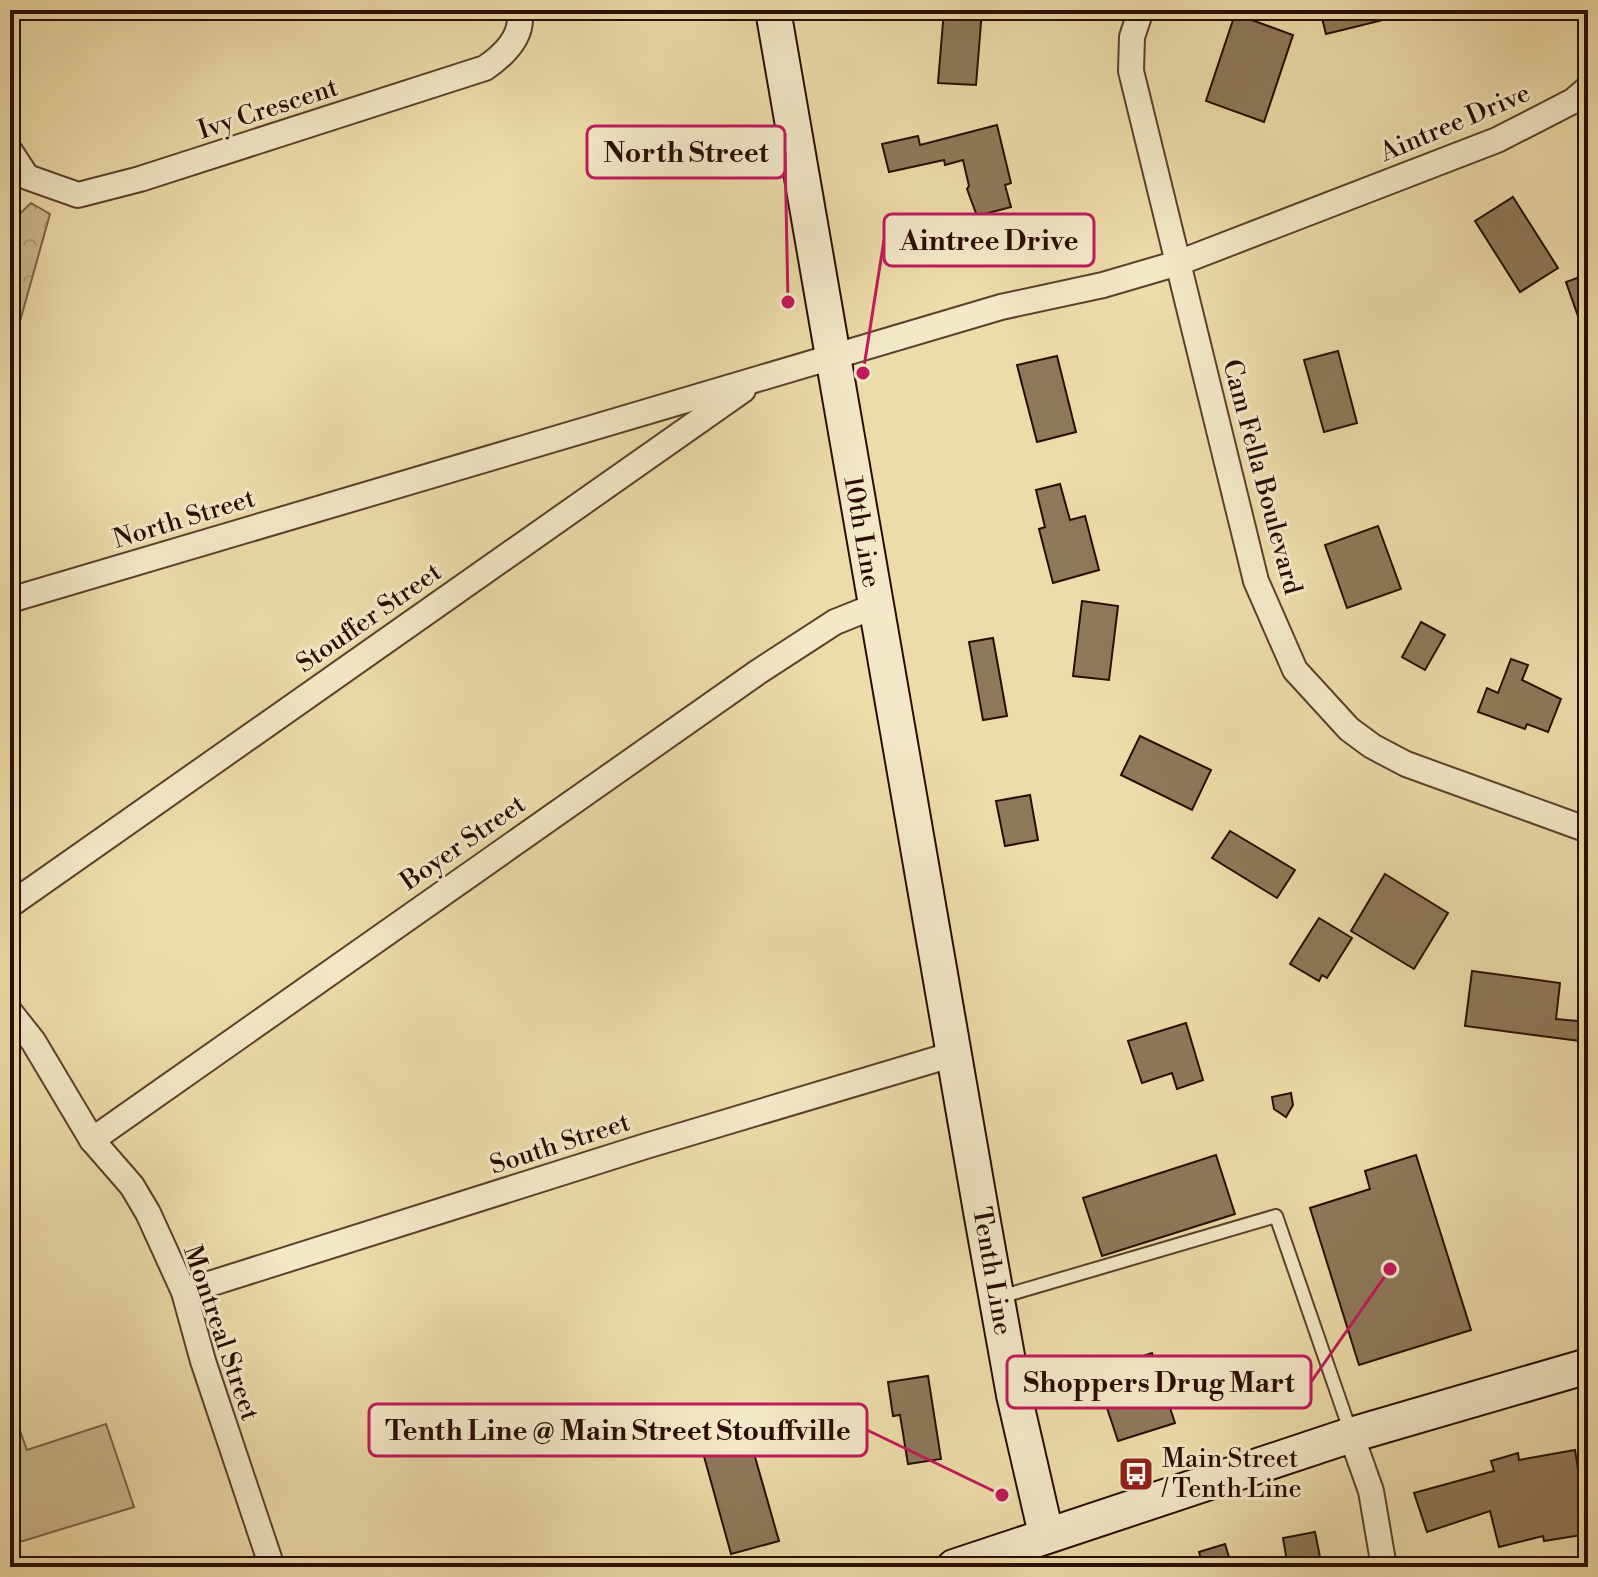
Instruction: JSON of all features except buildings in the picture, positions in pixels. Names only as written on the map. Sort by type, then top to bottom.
[{"type":"main road","name":"10th Line","points":[[773,10],[954,1054]]},
{"type":"main road","name":"Tenth Line","points":[[954,1054],[1014,1395],[1046,1534]]},
{"type":"main road","points":[[954,1567],[1351,1435],[1588,1366]]},
{"type":"street","name":"Ivy Crescent","points":[[10,151],[27,177],[78,195],[140,179],[485,68],[509,51],[520,17],[519,10]]},
{"type":"street","name":"Cam Fella Boulevard","points":[[1141,10],[1132,37],[1131,71],[1256,581],[1295,670],[1349,729],[1372,746],[1406,764],[1588,830]]},
{"type":"street","name":"Aintree Drive","points":[[834,356],[1001,307],[1103,285],[1178,263],[1497,140],[1583,103]]},
{"type":"street","name":"North Street","points":[[10,600],[834,356]]},
{"type":"street","name":"Stouffer Street","points":[[10,905],[761,378]]},
{"type":"street","name":"Boyer Street","points":[[92,1140],[758,672],[835,622],[875,606]]},
{"type":"street","name":"Montreal Street","points":[[10,1012],[33,1041],[92,1140],[137,1195],[184,1292],[203,1361],[272,1567]]},
{"type":"street","name":"South Street","points":[[184,1292],[646,1146],[954,1054]]},
{"type":"street","points":[[1351,1435],[1368,1480],[1384,1567]]},
{"type":"lane","points":[[997,1298],[1276,1216],[1351,1435]]},
{"type":"green space","points":[[31,203],[50,214],[10,357],[10,223]]},
{"type":"green space","points":[[10,1403],[27,1450],[106,1424],[134,1507],[10,1545]]},
{"type":"place","name":"North Street","points":[[788,302]]},
{"type":"place","name":"Aintree Drive","points":[[863,373]]},
{"type":"place","name":"Shoppers Drug Mart","points":[[1390,1269]]},
{"type":"place","name":"Main Street / Tenth Line","points":[[1136,1474]]},
{"type":"place","name":"Tenth Line @ Main Street Stouffville","points":[[1002,1495]]}]
